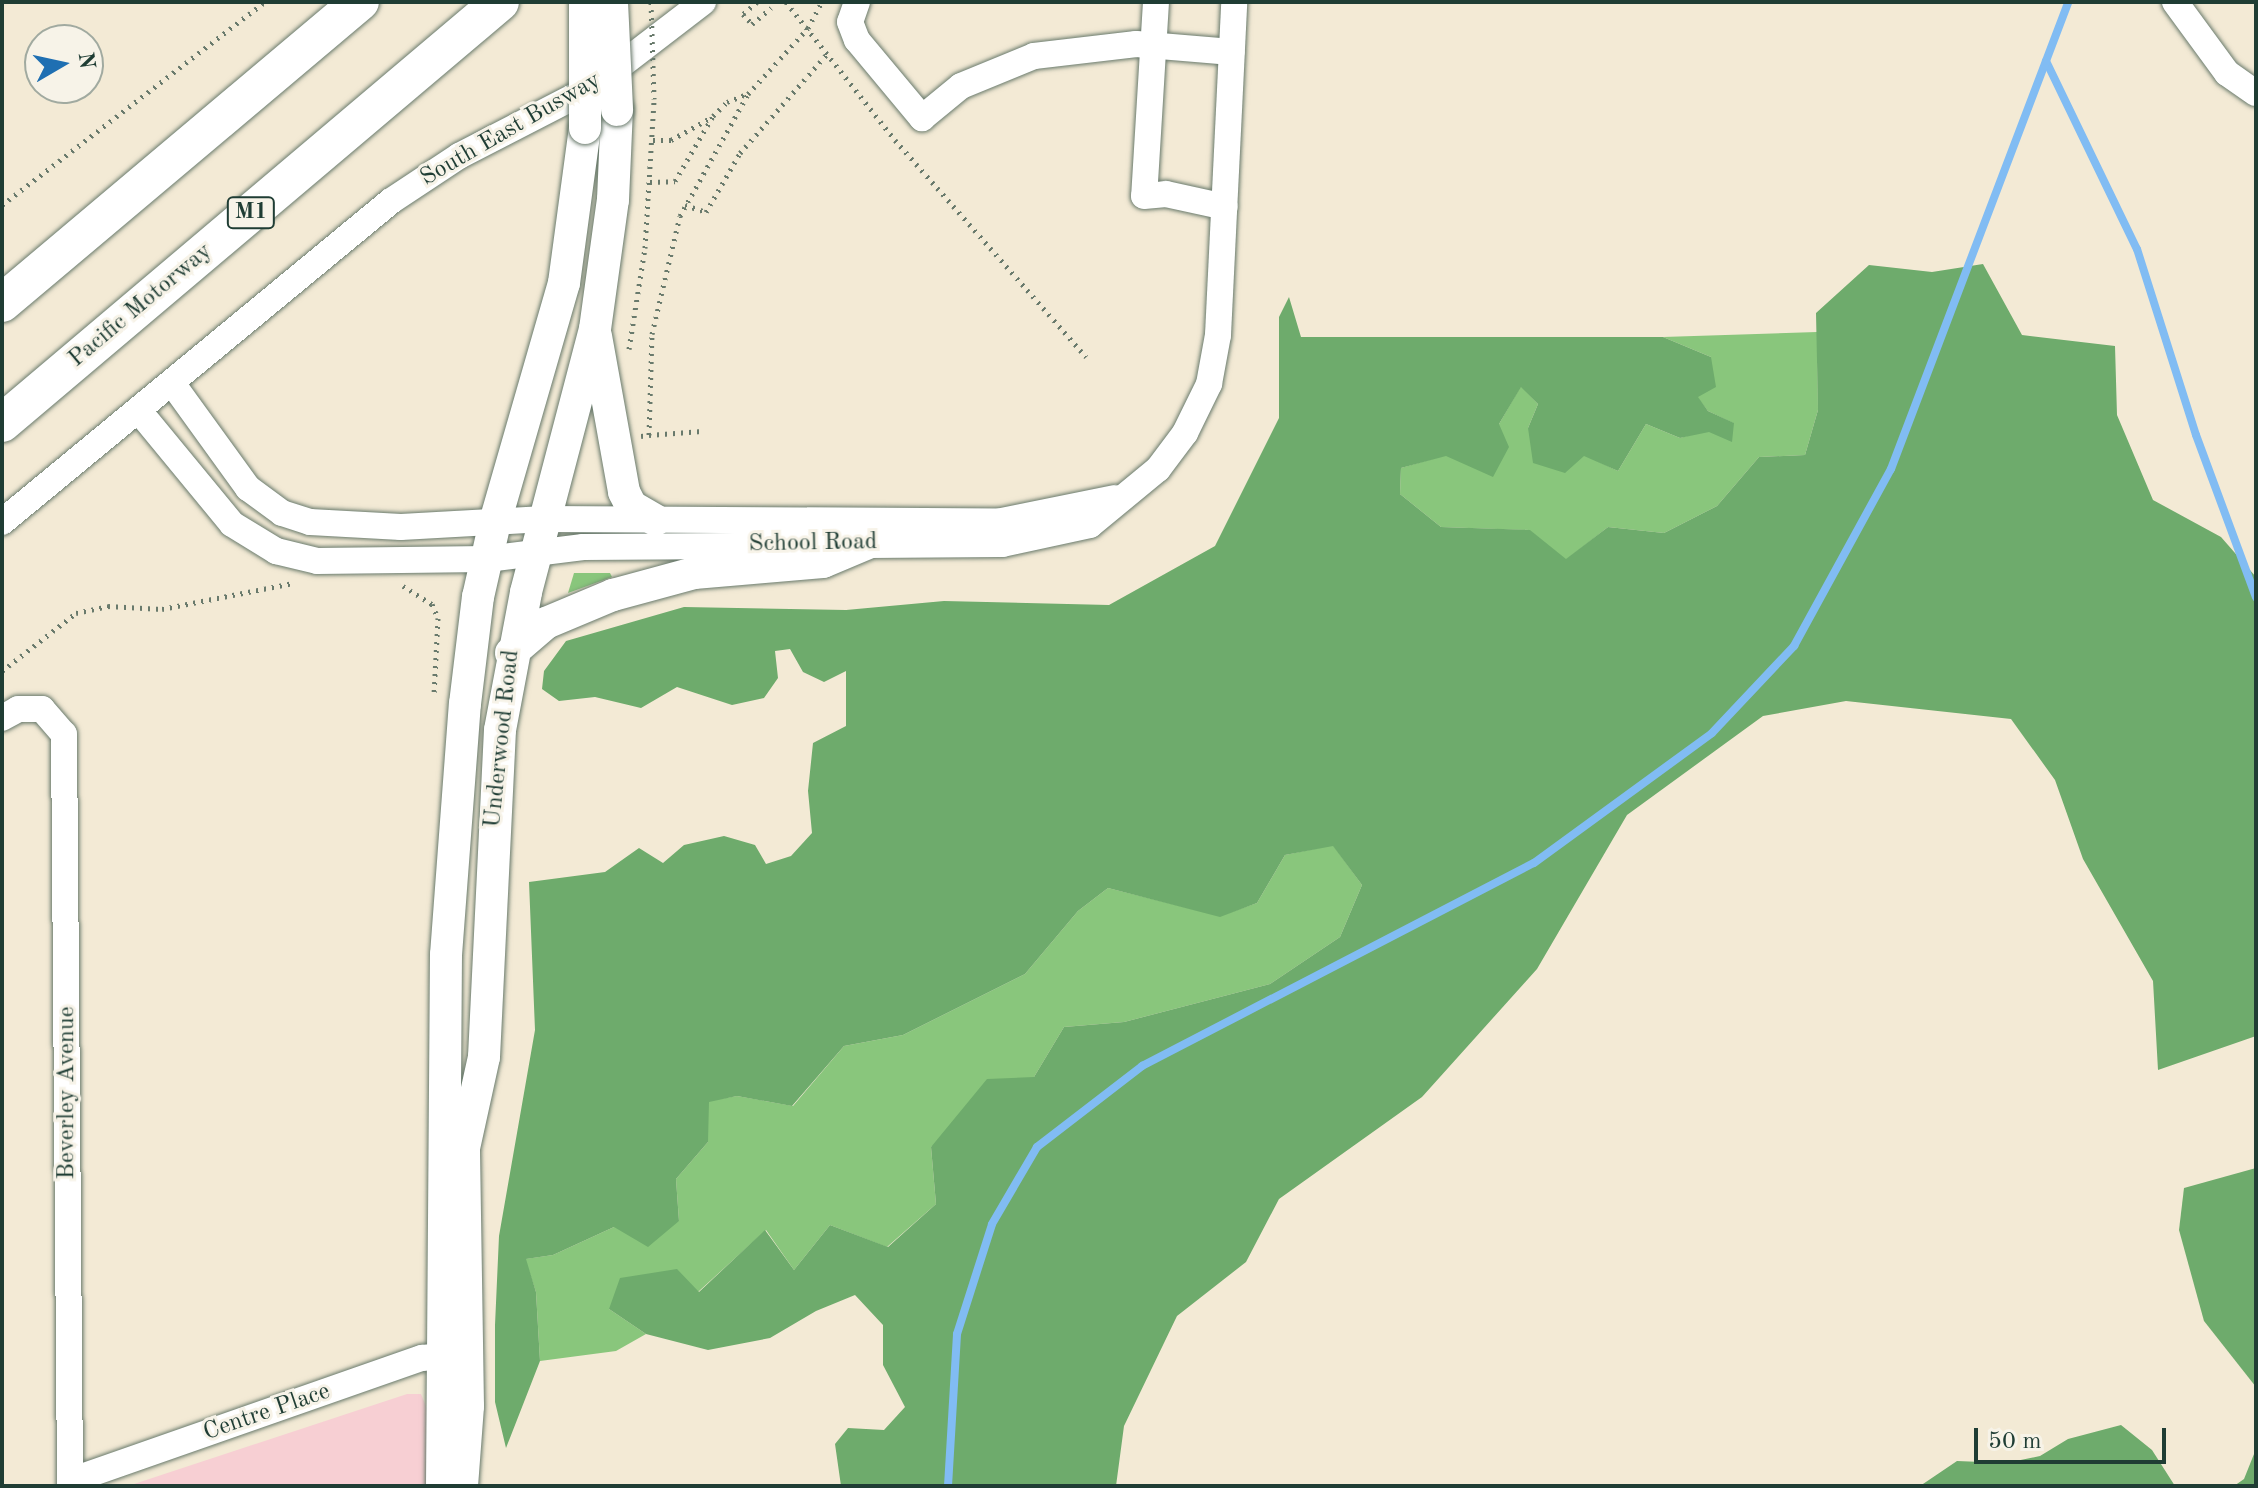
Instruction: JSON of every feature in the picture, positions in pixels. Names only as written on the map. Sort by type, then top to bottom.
[{"type":"highway","points":[[2,303],[360,2]]},
{"type":"highway","name":"Pacific Motorway","points":[[2,423],[500,2]]},
{"type":"main road","name":"Underwood Road","points":[[462,1486],[455,1355],[446,955],[465,704],[495,522],[564,283],[585,128],[585,2]]},
{"type":"main road","name":"Underwood Road","points":[[442,1486],[455,1355],[464,1148],[484,1057],[493,819],[511,653],[595,329],[613,200],[617,110],[612,2]]},
{"type":"main road","points":[[595,329],[624,492],[631,506],[655,520]]},
{"type":"main road","points":[[511,653],[546,623],[613,595],[694,573],[823,562],[868,543]]},
{"type":"street","name":"South East Busway","points":[[2,522],[391,201],[459,156],[591,88],[703,2]]},
{"type":"street","points":[[857,2],[850,22],[857,40],[922,118],[961,86],[1034,56],[1097,45],[1152,45],[1232,52]]},
{"type":"street","points":[[1156,2],[1144,196],[1166,194],[1225,207]]},
{"type":"street","name":"School Road","points":[[487,559],[537,552],[1040,539],[1090,525],[1158,469],[1185,433],[1209,384],[1218,335],[1234,2]]},
{"type":"street","points":[[2175,2],[2227,73],[2256,93]]},
{"type":"street","points":[[172,383],[248,488],[282,513],[356,526],[495,522]]},
{"type":"street","points":[[139,411],[232,524],[276,551],[317,561],[487,559]]},
{"type":"street","name":"School Road","points":[[495,522],[545,519],[1002,521],[1126,495]]},
{"type":"street","name":"Beverley Avenue","points":[[2,718],[18,709],[42,709],[64,734],[70,1484]]},
{"type":"street","name":"Centre Place","points":[[70,1484],[455,1355]]},
{"type":"path","points":[[2,205],[265,2]]},
{"type":"path","points":[[629,365],[653,140],[651,2]]},
{"type":"path","points":[[757,2],[743,14],[752,24],[771,8]]},
{"type":"path","points":[[786,2],[895,140],[1086,357]]},
{"type":"path","points":[[649,435],[652,334],[685,205],[748,94],[808,28],[822,2]]},
{"type":"path","points":[[685,205],[706,212],[740,153],[828,53]]},
{"type":"path","points":[[650,182],[675,181],[713,116],[727,102],[748,94]]},
{"type":"path","points":[[653,140],[671,140],[713,116]]},
{"type":"path","points":[[633,437],[702,431]]},
{"type":"path","points":[[392,582],[432,604],[438,618],[434,695]]},
{"type":"path","points":[[2,671],[76,613],[108,606],[162,609],[297,583]]},
{"type":"shaded area","points":[[407,1394],[421,1394],[427,1409],[430,1486],[128,1486]]},
{"type":"green space","points":[[1983,264],[2022,335],[2115,346],[2117,415],[2153,500],[2221,537],[2256,577],[2256,1036],[2158,1070],[2153,981],[2083,859],[2055,780],[2011,719],[1846,701],[1763,716],[1627,815],[1537,969],[1422,1097],[1279,1199],[1246,1262],[1177,1316],[1124,1426],[1116,1486],[841,1486],[835,1444],[848,1428],[884,1430],[905,1407],[883,1365],[883,1325],[855,1295],[816,1311],[770,1338],[708,1350],[646,1334],[609,1309],[620,1278],[677,1269],[699,1292],[765,1230],[794,1270],[830,1225],[888,1247],[936,1204],[931,1147],[987,1079],[1034,1077],[1064,1027],[1124,1022],[1270,984],[1340,937],[1362,885],[1333,846],[1285,855],[1257,903],[1220,917],[1108,888],[1078,911],[1025,974],[903,1035],[844,1046],[792,1106],[737,1096],[709,1102],[708,1142],[676,1179],[679,1221],[648,1247],[614,1227],[553,1255],[526,1259],[536,1292],[540,1361],[506,1448],[495,1402],[495,1325],[499,1236],[535,1030],[529,882],[605,872],[639,848],[663,863],[684,845],[724,836],[755,845],[766,864],[791,856],[812,833],[808,791],[813,743],[846,726],[846,671],[824,682],[803,672],[790,649],[775,651],[778,678],[764,698],[732,705],[677,687],[641,708],[595,697],[559,701],[542,689],[544,671],[566,641],[684,607],[846,610],[944,601],[1109,605],[1215,546],[1279,418],[1279,317],[1289,297],[1301,337],[1663,337],[1711,357],[1716,387],[1698,397],[1708,411],[1734,423],[1732,442],[1709,432],[1680,438],[1646,424],[1618,471],[1584,456],[1565,473],[1533,463],[1528,428],[1538,404],[1521,387],[1499,424],[1509,447],[1493,477],[1446,456],[1401,468],[1400,494],[1441,527],[1530,530],[1566,559],[1608,527],[1664,533],[1717,506],[1759,457],[1805,455],[1818,410],[1816,313],[1869,265],[1932,272]]},
{"type":"green space","points":[[1817,332],[1818,410],[1805,455],[1759,457],[1717,506],[1664,533],[1608,527],[1566,560],[1529,530],[1441,527],[1400,494],[1401,468],[1446,455],[1499,424],[1521,386],[1538,404],[1528,428],[1618,471],[1646,424],[1680,438],[1733,423],[1708,411],[1697,397],[1711,357],[1663,337]]},
{"type":"green space","points":[[574,573],[610,573],[612,577],[568,593]]},
{"type":"green space","points":[[1333,845],[1362,885],[1340,937],[1270,984],[1124,1022],[1064,1027],[1034,1077],[931,1147],[936,1204],[887,1247],[830,1225],[794,1270],[766,1230],[698,1292],[609,1309],[646,1334],[616,1351],[540,1361],[536,1292],[525,1259],[553,1255],[614,1227],[679,1221],[676,1179],[708,1142],[708,1101],[737,1096],[793,1106],[844,1046],[903,1035],[1025,974],[1078,911],[1108,888],[1220,916],[1257,903],[1285,855]]},
{"type":"green space","points":[[2256,1168],[2256,1387],[2204,1321],[2179,1230],[2184,1188]]},
{"type":"green space","points":[[2121,1425],[2152,1450],[2175,1486],[1920,1486],[1957,1461],[2006,1463],[2040,1456],[2068,1439]]},
{"type":"green space","points":[[2256,1449],[2256,1486],[2234,1486],[2244,1479]]},
{"type":"waterway","points":[[948,1486],[957,1334],[992,1224],[1037,1147],[1142,1066],[1534,863],[1712,733],[1794,646],[1891,469],[2068,2]]},
{"type":"waterway","points":[[2046,61],[2137,249],[2196,435],[2256,597]]}]
